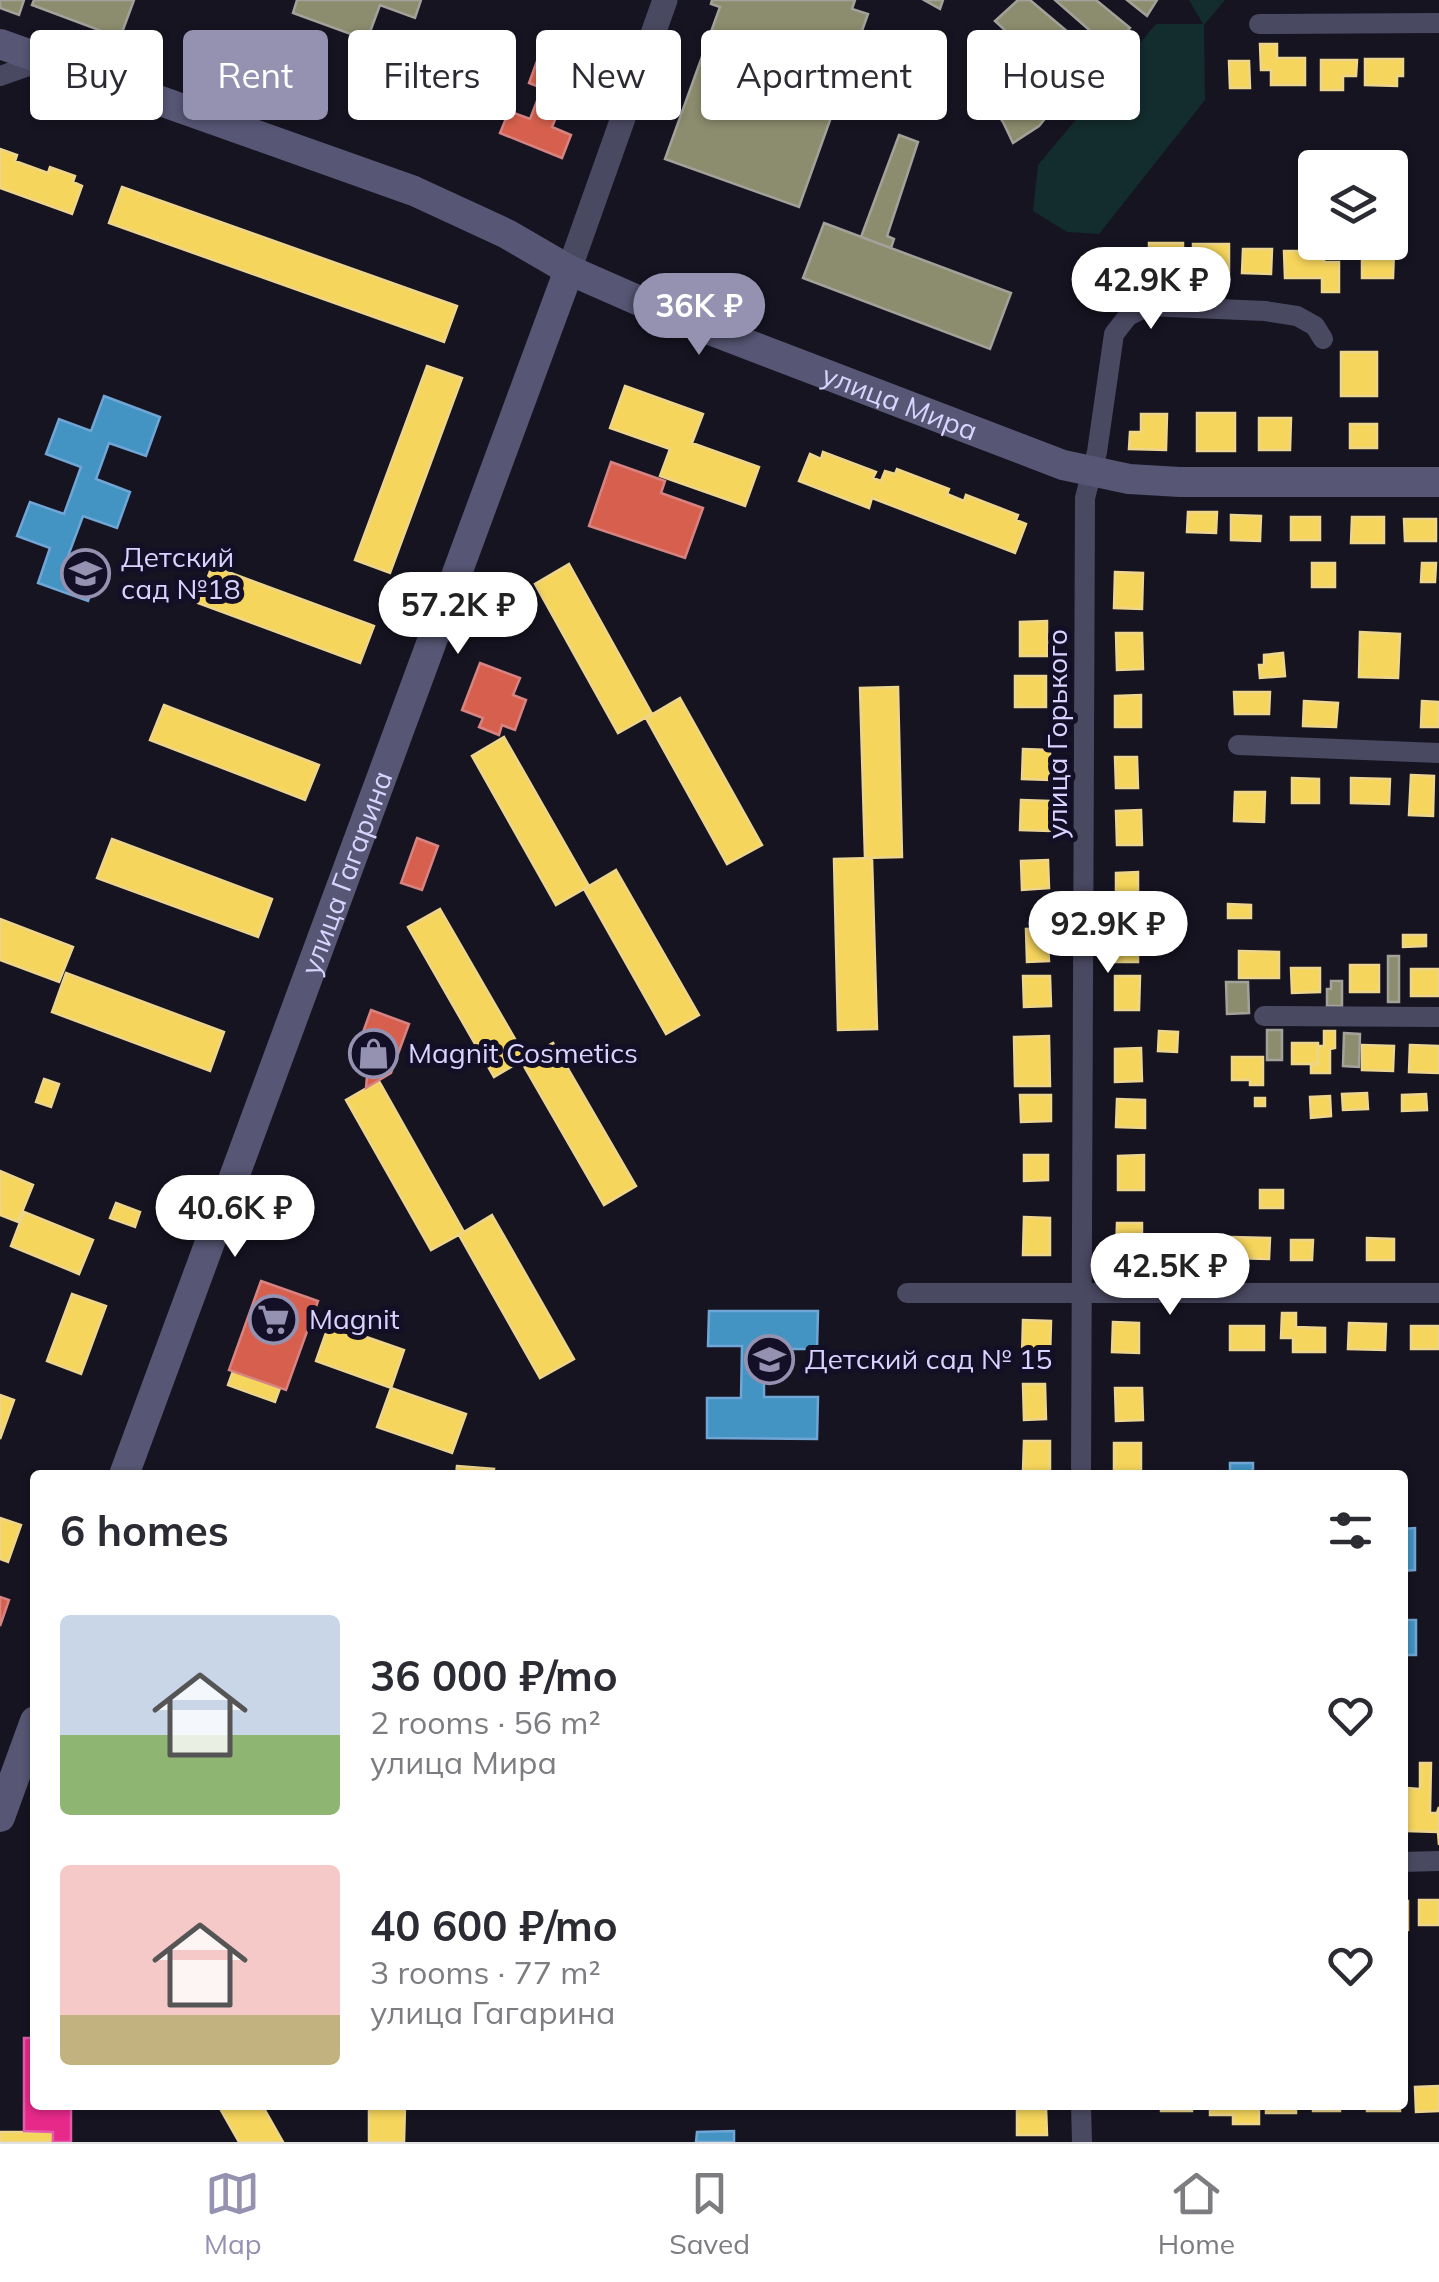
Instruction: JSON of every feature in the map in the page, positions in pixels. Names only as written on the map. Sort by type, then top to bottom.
[{"type":"main road","name":"улица Мира","points":[[0,44],[30,55]]},
{"type":"main road","name":"улица Мира","points":[[163,102],[414,191],[507,234],[569,270],[676,317],[1091,473],[1180,482],[1439,482]]},
{"type":"main road","name":"улица Гагарина","points":[[126,1470],[569,270]]},
{"type":"main road","points":[[0,1817],[30,1735]]},
{"type":"street","points":[[569,270],[665,0]]},
{"type":"street","points":[[1259,24],[1439,23]]},
{"type":"street","points":[[0,76],[30,65]]},
{"type":"street","name":"улица Горького","points":[[1081,1470],[1085,498],[1097,452],[1114,334],[1128,316],[1148,306],[1297,316],[1314,326],[1322,339]]},
{"type":"street","points":[[1238,745],[1439,753]]},
{"type":"street","points":[[1264,1016],[1439,1017]]},
{"type":"street","points":[[907,1293],[1439,1293]]},
{"type":"street","points":[[1408,1862],[1439,1862]]},
{"type":"street","points":[[1082,2110],[1082,2142]]},
{"type":"green space","points":[[1189,0],[1225,0],[1204,25],[1205,100],[1099,234],[1067,232],[1033,211],[1038,165],[1076,120],[1140,120],[1140,43],[1156,24],[1203,24]]},
{"type":"building: Homes","points":[[1260,44],[1277,44],[1277,58],[1305,58],[1305,85],[1271,85],[1271,70],[1261,70]]},
{"type":"building: Homes","points":[[1365,59],[1403,59],[1403,76],[1397,76],[1397,86],[1365,85]]},
{"type":"building: Homes","points":[[1321,60],[1357,60],[1356,76],[1343,76],[1343,90],[1321,90]]},
{"type":"building: Homes","points":[[1229,61],[1249,61],[1250,88],[1230,88]]},
{"type":"building: Homes","points":[[0,149],[17,155],[15,161],[48,173],[50,167],[75,176],[73,182],[82,186],[72,214],[0,188]]},
{"type":"building: Homes","points":[[122,187],[457,306],[444,342],[109,223]]},
{"type":"building: Homes","points":[[1149,243],[1183,243],[1183,272],[1149,273]]},
{"type":"building: Homes","points":[[1193,244],[1229,244],[1229,272],[1193,272]]},
{"type":"building: Homes","points":[[1243,249],[1272,249],[1271,274],[1242,273]]},
{"type":"building: Homes","points":[[1284,251],[1298,251],[1298,260],[1339,262],[1339,292],[1322,292],[1322,278],[1285,278]]},
{"type":"building: Homes","points":[[1362,260],[1394,260],[1393,278],[1362,278]]},
{"type":"building: Homes","points":[[1341,352],[1377,352],[1377,396],[1341,396]]},
{"type":"building: Homes","points":[[427,366],[462,378],[390,573],[355,560]]},
{"type":"building: Homes","points":[[625,386],[703,414],[692,443],[759,467],[745,506],[660,476],[670,449],[610,428]]},
{"type":"building: Homes","points":[[1197,413],[1235,413],[1235,451],[1197,451]]},
{"type":"building: Homes","points":[[1141,414],[1167,414],[1166,450],[1129,449],[1130,432],[1141,432]]},
{"type":"building: Homes","points":[[1259,418],[1291,418],[1290,450],[1259,450]]},
{"type":"building: Homes","points":[[1350,424],[1377,424],[1377,448],[1350,448]]},
{"type":"building: Homes","points":[[823,452],[876,472],[873,478],[881,481],[885,471],[895,474],[897,469],[949,489],[947,494],[964,501],[966,495],[1018,515],[1016,520],[1026,524],[1015,553],[872,498],[869,508],[799,481],[810,454],[821,459]]},
{"type":"building: Homes","points":[[1188,512],[1217,512],[1216,533],[1187,532]]},
{"type":"building: Homes","points":[[1231,515],[1261,516],[1260,541],[1231,540]]},
{"type":"building: Homes","points":[[1291,517],[1320,517],[1320,540],[1291,540]]},
{"type":"building: Homes","points":[[1352,517],[1384,517],[1384,543],[1351,543]]},
{"type":"building: Homes","points":[[1404,519],[1436,519],[1436,541],[1405,541]]},
{"type":"building: Homes","points":[[1312,563],[1335,563],[1335,587],[1312,587]]},
{"type":"building: Homes","points":[[1422,563],[1436,563],[1435,582],[1421,582]]},
{"type":"building: Homes","points":[[569,564],[652,714],[618,733],[535,584]]},
{"type":"building: Homes","points":[[212,566],[374,626],[360,663],[198,603]]},
{"type":"building: Homes","points":[[1115,572],[1143,573],[1142,609],[1114,608]]},
{"type":"building: Homes","points":[[1047,621],[1047,656],[1020,656],[1020,622]]},
{"type":"building: Homes","points":[[1360,632],[1400,634],[1398,678],[1359,677]]},
{"type":"building: Homes","points":[[1116,633],[1142,633],[1143,669],[1117,670]]},
{"type":"building: Homes","points":[[1283,653],[1285,676],[1260,678],[1259,665],[1264,665],[1264,655]]},
{"type":"building: Homes","points":[[1015,676],[1046,676],[1046,707],[1015,707]]},
{"type":"building: Homes","points":[[898,687],[902,857],[865,858],[860,688]]},
{"type":"building: Homes","points":[[1234,692],[1270,692],[1269,714],[1235,714]]},
{"type":"building: Homes","points":[[1141,695],[1141,727],[1115,727],[1115,696]]},
{"type":"building: Homes","points":[[680,698],[762,845],[727,864],[646,718]]},
{"type":"building: Homes","points":[[1304,701],[1338,703],[1336,727],[1303,726]]},
{"type":"building: Homes","points":[[1422,701],[1439,702],[1439,727],[1421,727]]},
{"type":"building: Homes","points":[[164,705],[319,765],[305,800],[150,740]]},
{"type":"building: Homes","points":[[504,737],[589,886],[556,905],[472,756]]},
{"type":"building: Homes","points":[[1023,749],[1050,750],[1050,780],[1022,779]]},
{"type":"building: Homes","points":[[1115,757],[1137,757],[1138,788],[1116,788]]},
{"type":"building: Homes","points":[[1411,775],[1434,776],[1433,816],[1409,815]]},
{"type":"building: Homes","points":[[1292,778],[1319,779],[1319,803],[1292,803]]},
{"type":"building: Homes","points":[[1351,778],[1390,779],[1389,804],[1351,803]]},
{"type":"building: Homes","points":[[1235,792],[1265,792],[1264,822],[1234,821]]},
{"type":"building: Homes","points":[[1021,800],[1050,801],[1050,831],[1020,830]]},
{"type":"building: Homes","points":[[1141,810],[1142,845],[1117,845],[1116,811]]},
{"type":"building: Homes","points":[[112,839],[272,899],[258,937],[97,878]]},
{"type":"building: Homes","points":[[872,858],[877,1029],[838,1030],[834,859]]},
{"type":"building: Homes","points":[[1048,860],[1049,888],[1022,890],[1021,861]]},
{"type":"building: Homes","points":[[616,870],[699,1015],[666,1034],[584,889]]},
{"type":"building: Homes","points":[[1138,872],[1138,904],[1116,905],[1116,873]]},
{"type":"building: Homes","points":[[1228,904],[1251,905],[1251,918],[1228,918]]},
{"type":"building: Homes","points":[[440,909],[526,1058],[494,1077],[408,927]]},
{"type":"building: Homes","points":[[0,919],[73,947],[59,982],[0,960]]},
{"type":"building: Homes","points":[[1047,928],[1049,961],[1027,962],[1026,929]]},
{"type":"building: Homes","points":[[1115,930],[1138,930],[1138,962],[1114,962]]},
{"type":"building: Homes","points":[[1403,935],[1426,935],[1426,946],[1403,947]]},
{"type":"building: Homes","points":[[1239,951],[1279,952],[1279,978],[1239,978]]},
{"type":"building: Homes","points":[[1350,965],[1379,965],[1379,992],[1350,992]]},
{"type":"building: Homes","points":[[1291,968],[1320,968],[1320,992],[1292,993]]},
{"type":"building: Homes","points":[[1411,969],[1439,969],[1439,996],[1411,996]]},
{"type":"building: Homes","points":[[66,973],[224,1032],[210,1071],[52,1012]]},
{"type":"building: Homes","points":[[1023,976],[1050,976],[1051,1006],[1024,1007]]},
{"type":"building: Homes","points":[[1115,976],[1140,976],[1139,1010],[1115,1010]]},
{"type":"building: Homes","points":[[1159,1031],[1178,1032],[1177,1052],[1158,1051]]},
{"type":"building: Homes","points":[[1324,1031],[1335,1031],[1330,1073],[1311,1073],[1311,1064],[1318,1064],[1318,1046],[1324,1046]]},
{"type":"building: Homes","points":[[1049,1036],[1050,1086],[1015,1086],[1014,1037]]},
{"type":"building: Homes","points":[[553,1043],[636,1186],[604,1205],[521,1061]]},
{"type":"building: Homes","points":[[1292,1043],[1318,1043],[1318,1064],[1292,1064]]},
{"type":"building: Homes","points":[[1362,1045],[1394,1046],[1393,1071],[1362,1070]]},
{"type":"building: Homes","points":[[1410,1045],[1439,1046],[1439,1073],[1409,1072]]},
{"type":"building: Homes","points":[[1141,1048],[1142,1081],[1115,1082],[1115,1049]]},
{"type":"building: Homes","points":[[1232,1057],[1263,1057],[1263,1085],[1232,1080]]},
{"type":"building: Homes","points":[[44,1079],[59,1084],[51,1107],[36,1102]]},
{"type":"building: Homes","points":[[379,1081],[464,1232],[431,1250],[346,1100]]},
{"type":"building: Homes","points":[[1367,1093],[1368,1109],[1343,1110],[1342,1094]]},
{"type":"building: Homes","points":[[1426,1094],[1427,1110],[1402,1111],[1402,1095]]},
{"type":"building: Homes","points":[[1020,1095],[1051,1095],[1051,1121],[1021,1122]]},
{"type":"building: Homes","points":[[1330,1096],[1331,1116],[1311,1118],[1310,1097]]},
{"type":"building: Homes","points":[[1255,1098],[1265,1098],[1265,1106],[1255,1106]]},
{"type":"building: Homes","points":[[1117,1099],[1145,1100],[1145,1128],[1116,1127]]},
{"type":"building: Homes","points":[[1024,1155],[1048,1155],[1048,1180],[1024,1181]]},
{"type":"building: Homes","points":[[1144,1155],[1144,1190],[1118,1190],[1118,1156]]},
{"type":"building: Homes","points":[[0,1171],[33,1185],[18,1222],[0,1215]]},
{"type":"building: Homes","points":[[1260,1190],[1283,1190],[1283,1208],[1260,1208]]},
{"type":"building: Homes","points":[[116,1203],[140,1212],[135,1227],[110,1218]]},
{"type":"building: Homes","points":[[24,1212],[93,1240],[79,1274],[11,1246]]},
{"type":"building: Homes","points":[[492,1215],[574,1359],[540,1378],[459,1235]]},
{"type":"building: Homes","points":[[1024,1217],[1050,1218],[1050,1255],[1023,1255]]},
{"type":"building: Homes","points":[[1117,1223],[1142,1223],[1142,1255],[1116,1255]]},
{"type":"building: Homes","points":[[1230,1237],[1270,1238],[1269,1259],[1230,1258]]},
{"type":"building: Homes","points":[[1367,1238],[1394,1239],[1394,1260],[1367,1260]]},
{"type":"building: Homes","points":[[1291,1240],[1313,1240],[1312,1260],[1291,1260]]},
{"type":"building: Homes","points":[[1107,1258],[1143,1258],[1143,1270],[1107,1270]]},
{"type":"building: Homes","points":[[72,1294],[106,1306],[81,1374],[47,1361]]},
{"type":"building: Homes","points":[[1282,1313],[1296,1313],[1296,1327],[1325,1328],[1325,1352],[1293,1352],[1293,1338],[1281,1338]]},
{"type":"building: Homes","points":[[1023,1320],[1051,1321],[1050,1357],[1022,1356]]},
{"type":"building: Homes","points":[[1113,1322],[1139,1323],[1139,1353],[1112,1352]]},
{"type":"building: Homes","points":[[1349,1323],[1386,1324],[1385,1350],[1348,1349]]},
{"type":"building: Homes","points":[[329,1324],[404,1350],[391,1388],[316,1361]]},
{"type":"building: Homes","points":[[1230,1326],[1264,1326],[1264,1350],[1230,1350]]},
{"type":"building: Homes","points":[[1411,1326],[1439,1326],[1439,1349],[1411,1349]]},
{"type":"building: Homes","points":[[233,1371],[280,1388],[275,1402],[228,1385]]},
{"type":"building: Homes","points":[[1023,1384],[1045,1384],[1046,1419],[1024,1420]]},
{"type":"building: Homes","points":[[391,1388],[466,1414],[452,1453],[377,1427]]},
{"type":"building: Homes","points":[[1115,1388],[1142,1388],[1143,1420],[1116,1421]]},
{"type":"building: Homes","points":[[0,1395],[14,1400],[0,1439]]},
{"type":"building: Homes","points":[[1024,1441],[1050,1441],[1050,1470],[1023,1470]]},
{"type":"building: Homes","points":[[1114,1443],[1141,1443],[1141,1470],[1114,1470]]},
{"type":"building: Homes","points":[[457,1466],[494,1469],[494,1470],[457,1470]]},
{"type":"building: Homes","points":[[0,1518],[21,1525],[8,1562],[0,1559]]},
{"type":"building: Homes","points":[[1420,1763],[1431,1763],[1430,1813],[1437,1813],[1439,1807],[1439,1845],[1438,1832],[1408,1831],[1408,1788],[1420,1789]]},
{"type":"building: Homes","points":[[1419,1900],[1439,1900],[1439,1925],[1419,1925]]},
{"type":"building: Homes","points":[[1439,2086],[1439,2111],[1416,2112],[1415,2087]]},
{"type":"building: Homes","points":[[221,2110],[265,2110],[283,2142],[239,2142]]},
{"type":"building: Homes","points":[[369,2110],[405,2110],[404,2142],[369,2142]]},
{"type":"building: Homes","points":[[1017,2110],[1046,2110],[1047,2135],[1017,2135]]},
{"type":"building: Homes","points":[[1210,2110],[1259,2110],[1259,2124],[1233,2124],[1233,2115],[1210,2115]]},
{"type":"building: Homes","points":[[1266,2110],[1296,2110],[1296,2113]]},
{"type":"building: Homes","points":[[0,2132],[53,2132],[53,2142],[0,2142]]},
{"type":"building: Shops","points":[[536,64],[536,86],[529,83]]},
{"type":"building: Shops","points":[[536,104],[536,120],[555,120],[552,127],[571,135],[562,158],[500,133],[505,120],[516,120],[516,114],[530,119]]},
{"type":"building: Shops","points":[[611,462],[665,481],[661,493],[703,508],[685,558],[589,526]]},
{"type":"building: Shops","points":[[480,663],[520,678],[513,695],[526,700],[515,730],[502,725],[499,735],[479,727],[483,718],[462,710]]},
{"type":"building: Shops","points":[[417,838],[438,846],[422,890],[401,883]]},
{"type":"building: Shops","points":[[371,1010],[409,1024],[391,1073],[366,1088],[368,1065],[353,1060]]},
{"type":"building: Shops","points":[[261,1281],[318,1301],[286,1390],[229,1370]]},
{"type":"building: Shops","points":[[0,1597],[9,1600],[0,1626]]},
{"type":"building: Schools","points":[[104,396],[160,417],[146,456],[109,443],[96,479],[130,492],[117,528],[83,516],[68,556],[100,568],[88,601],[38,583],[50,548],[17,536],[30,502],[64,514],[81,467],[46,454],[59,419],[91,431]]},
{"type":"building: Schools","points":[[709,1311],[818,1311],[817,1349],[764,1349],[764,1397],[818,1397],[817,1439],[707,1438],[707,1398],[741,1398],[742,1346],[708,1346]]},
{"type":"building: Schools","points":[[1230,1463],[1253,1463],[1253,1470],[1230,1470]]},
{"type":"building: Schools","points":[[1415,1528],[1415,1570],[1408,1571],[1408,1529]]},
{"type":"building: Schools","points":[[1408,1620],[1416,1620],[1416,1655],[1408,1655]]},
{"type":"building: Schools","points":[[734,2131],[734,2142],[696,2142],[697,2132]]},
{"type":"building: Health","points":[[24,2038],[30,2038],[30,2110],[71,2110],[71,2142],[53,2142],[53,2132],[24,2131]]},
{"type":"building: Industry","points":[[0,0],[24,0],[19,15],[0,8]]},
{"type":"building: Industry","points":[[34,0],[134,0],[123,30],[99,30],[32,5]]},
{"type":"building: Industry","points":[[297,0],[421,0],[415,18],[380,5],[371,30],[348,30],[348,33],[293,13]]},
{"type":"building: Industry","points":[[712,0],[855,0],[852,9],[868,14],[862,30],[712,30],[720,7],[711,4]]},
{"type":"building: Industry","points":[[924,0],[943,0],[940,9]]},
{"type":"building: Industry","points":[[1018,0],[1030,0],[1066,30],[1005,30],[995,21]]},
{"type":"building: Industry","points":[[1055,0],[1096,0],[1130,28],[1089,30]]},
{"type":"building: Industry","points":[[1127,0],[1157,0],[1147,16]]},
{"type":"building: Industry","points":[[701,60],[701,120],[830,120],[799,207],[665,159]]},
{"type":"building: Industry","points":[[1002,120],[1044,120],[1013,143]]},
{"type":"building: Industry","points":[[899,135],[918,142],[887,236],[894,239],[891,248],[861,237]]},
{"type":"building: Industry","points":[[824,223],[1011,293],[990,349],[803,278]]},
{"type":"building: Industry","points":[[1388,956],[1399,956],[1399,1002],[1388,1002]]},
{"type":"building: Industry","points":[[1331,981],[1342,981],[1342,1006],[1327,1006]]},
{"type":"building: Industry","points":[[1226,982],[1248,982],[1249,1013],[1227,1014]]},
{"type":"building: Industry","points":[[1267,1030],[1282,1030],[1282,1060],[1267,1060]]},
{"type":"building: Industry","points":[[1344,1033],[1360,1034],[1359,1067],[1343,1066]]},
{"type":"place","name":"Детский сад №18","points":[[86,573]]},
{"type":"place","name":"Magnit Cosmetics","points":[[373,1053]]},
{"type":"place","name":"Magnit","points":[[274,1319]]},
{"type":"place","name":"Детский сад № 15","points":[[770,1359]]}]
